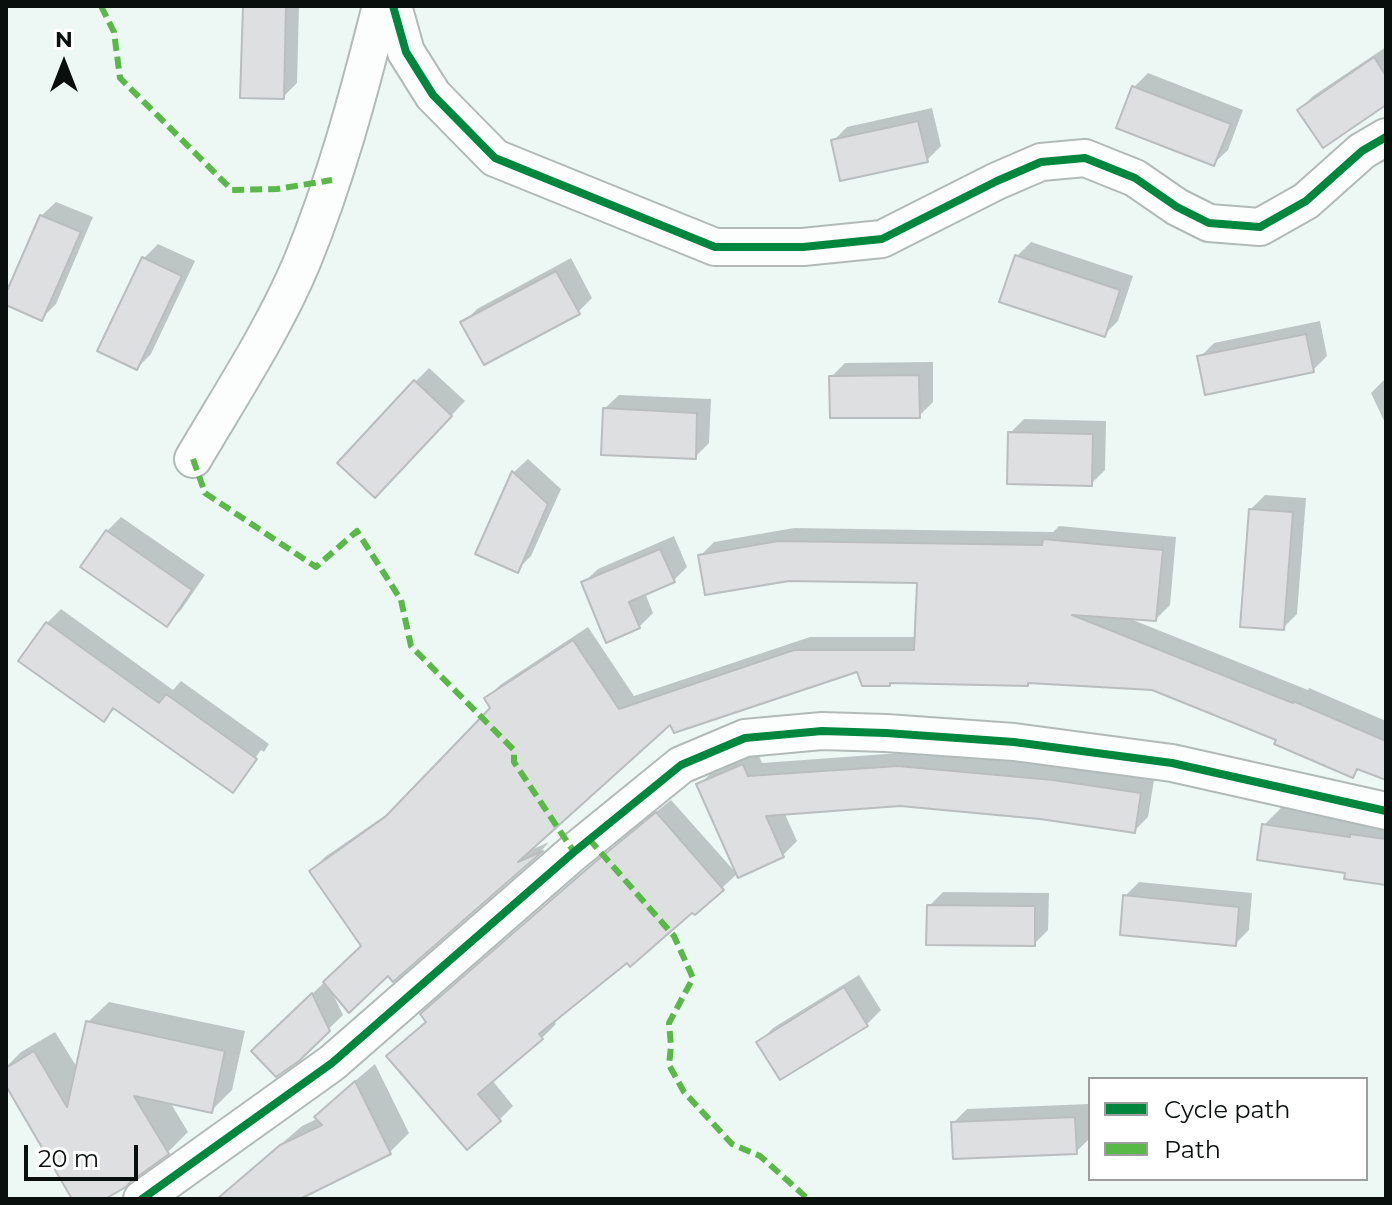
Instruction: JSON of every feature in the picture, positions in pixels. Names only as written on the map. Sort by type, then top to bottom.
[{"type":"street","points":[[193,459],[264,339],[301,264],[346,139],[381,6]]},
{"type":"street","points":[[393,6],[406,52],[433,95],[495,158],[715,247],[803,247],[882,239],[1041,162],[1085,158],[1135,178],[1177,207],[1209,223],[1260,227],[1306,201],[1362,151],[1386,137]]},
{"type":"street","points":[[142,1199],[332,1063],[574,852],[681,765],[745,738],[822,731],[1014,742],[1172,763],[1386,811]]},
{"type":"building","points":[[243,6],[286,6],[284,99],[240,98]]},
{"type":"building","points":[[1374,57],[1386,76],[1386,105],[1323,148],[1297,110]]},
{"type":"building","points":[[1132,86],[1231,124],[1214,166],[1116,128]]},
{"type":"building","points":[[918,121],[928,162],[840,181],[831,140]]},
{"type":"building","points":[[40,215],[81,232],[42,321],[6,305],[6,293]]},
{"type":"building","points":[[1015,255],[1120,290],[1105,337],[999,302]]},
{"type":"building","points":[[142,257],[182,276],[137,370],[97,351]]},
{"type":"building","points":[[556,271],[580,314],[484,365],[460,322]]},
{"type":"building","points":[[1306,334],[1314,372],[1205,395],[1197,356]]},
{"type":"building","points":[[919,375],[920,418],[830,418],[829,376]]},
{"type":"building","points":[[414,380],[452,416],[375,498],[337,463]]},
{"type":"building","points":[[603,408],[697,413],[696,459],[601,455]]},
{"type":"building","points":[[1008,432],[1093,434],[1092,486],[1007,484]]},
{"type":"building","points":[[512,471],[548,504],[518,573],[475,554]]},
{"type":"building","points":[[1249,509],[1293,512],[1284,630],[1240,627]]},
{"type":"building","points":[[106,530],[192,590],[167,627],[80,567]]},
{"type":"building","points":[[1043,539],[1163,550],[1156,621],[1072,615],[1293,701],[1386,741],[1386,780],[1357,769],[1353,778],[1274,744],[1276,740],[1152,690],[1028,683],[1028,686],[890,683],[890,686],[862,686],[857,672],[674,733],[670,725],[518,862],[543,851],[393,982],[388,976],[349,1013],[323,982],[361,946],[309,871],[385,817],[490,708],[484,698],[573,640],[619,709],[794,650],[914,650],[917,583],[789,581],[705,595],[698,555],[778,541],[1042,545]]},
{"type":"building","points":[[660,549],[675,582],[629,602],[640,628],[606,643],[581,582]]},
{"type":"building","points":[[46,622],[159,703],[166,694],[257,759],[233,793],[113,708],[104,722],[18,661]]},
{"type":"building","points":[[743,764],[748,776],[898,766],[1053,780],[1141,793],[1135,833],[1040,819],[900,806],[766,816],[784,857],[738,878],[696,784]]},
{"type":"building","points":[[656,812],[724,890],[695,915],[692,913],[630,967],[627,963],[539,1034],[543,1039],[478,1094],[501,1121],[467,1150],[386,1056],[426,1022],[420,1014]]},
{"type":"building","points":[[1262,824],[1386,839],[1386,885],[1344,879],[1345,873],[1257,860]]},
{"type":"building","points":[[1123,895],[1239,907],[1236,946],[1120,935]]},
{"type":"building","points":[[927,905],[1035,906],[1035,946],[926,945]]},
{"type":"building","points":[[844,987],[868,1026],[780,1080],[756,1042]]},
{"type":"building","points":[[312,993],[330,1031],[299,1061],[276,1077],[251,1051]]},
{"type":"building","points":[[86,1021],[225,1051],[212,1113],[134,1096],[169,1154],[105,1199],[72,1199],[6,1086],[6,1068],[34,1051],[67,1107]]},
{"type":"building","points":[[355,1081],[391,1154],[300,1199],[217,1199],[280,1145],[322,1125],[314,1117]]},
{"type":"building","points":[[1075,1117],[1077,1154],[953,1159],[951,1122]]},
{"type":"marked path","points":[[101,6],[114,32],[120,78],[232,190],[277,189],[332,180]]},
{"type":"marked path","points":[[193,459],[205,493],[316,567],[357,531],[401,600],[411,646],[514,750],[514,762],[574,852]]},
{"type":"marked path","points":[[589,839],[674,936],[693,978],[669,1023],[669,1065],[684,1092],[732,1144],[760,1156],[808,1199]]},
{"type":"cycle path","points":[[393,6],[406,52],[433,95],[495,158],[715,247],[803,247],[882,239],[1041,162],[1085,158],[1135,178],[1177,207],[1209,223],[1260,227],[1306,201],[1362,151],[1386,137]]},
{"type":"cycle path","points":[[142,1199],[332,1063],[574,852],[681,765],[745,738],[822,731],[1014,742],[1172,763],[1386,811]]}]
